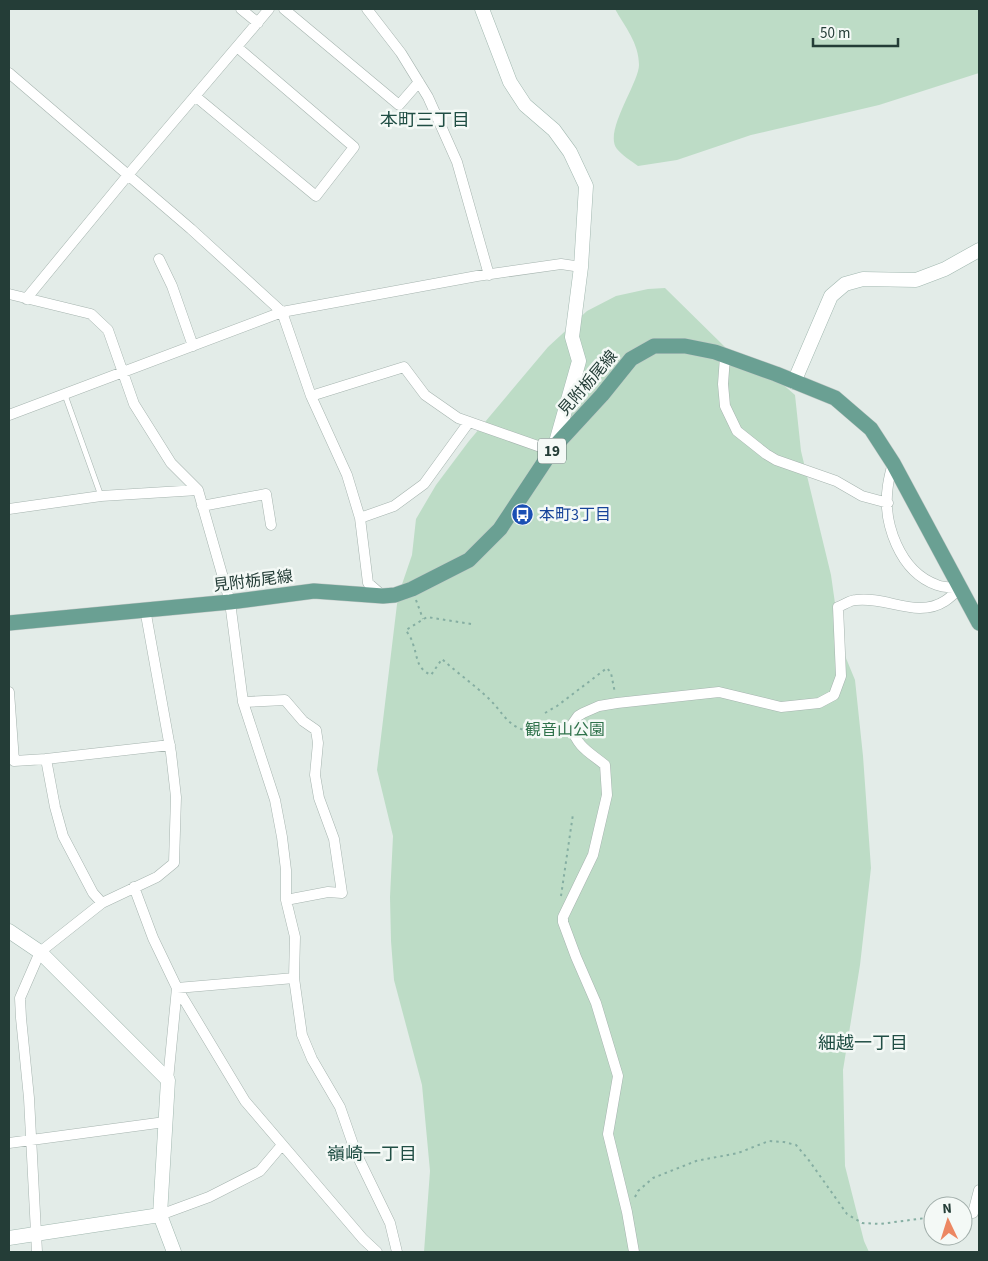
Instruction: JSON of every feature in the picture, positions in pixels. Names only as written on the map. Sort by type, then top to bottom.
[{"type":"main road","name":"見附栃尾線","points":[[9,623],[230,602],[314,591],[383,596],[395,595],[412,589],[469,560],[500,529],[553,449],[602,395],[631,359],[654,346],[686,346],[715,352],[835,398],[871,429],[893,463],[979,623]]},
{"type":"street","points":[[241,9],[258,23]]},
{"type":"street","points":[[26,298],[269,9]]},
{"type":"street","points":[[284,9],[399,105],[419,82]]},
{"type":"street","points":[[367,9],[401,53],[428,97],[456,162],[489,275]]},
{"type":"street","points":[[311,396],[404,367],[425,394],[458,418],[553,449],[579,361],[572,337],[581,267],[586,186],[570,152],[554,130],[524,105],[510,82],[482,9]]},
{"type":"street","points":[[195,96],[316,196],[354,147],[237,47]]},
{"type":"street","points":[[9,73],[191,229],[282,312],[311,396],[347,475],[360,518],[368,583],[383,596]]},
{"type":"street","points":[[794,382],[831,296],[845,284],[863,278],[916,280],[945,269],[979,250]]},
{"type":"street","points":[[159,259],[172,286],[193,346]]},
{"type":"street","points":[[9,415],[282,312],[561,264],[581,267]]},
{"type":"street","points":[[9,294],[91,314],[108,330],[134,404],[172,463],[198,490],[230,602],[243,702],[275,800],[286,870],[286,900],[295,937],[294,978],[302,1034],[312,1058],[340,1107],[356,1153],[390,1223],[397,1252]]},
{"type":"street","points":[[725,357],[723,384],[725,406],[737,430],[776,460],[836,481],[862,496],[888,504]]},
{"type":"street","points":[[360,518],[394,506],[424,484],[470,422]]},
{"type":"street","points":[[893,463],[888,487],[888,504],[891,529],[899,550],[908,564],[920,576],[938,586],[960,588]]},
{"type":"street","points":[[9,509],[101,496],[198,490]]},
{"type":"street","points":[[202,506],[266,494],[271,525]]},
{"type":"street","points":[[634,1252],[627,1212],[608,1134],[618,1076],[596,1003],[563,922],[563,917],[594,855],[607,795],[605,765],[582,748],[574,738],[571,726],[578,716],[600,706],[719,692],[781,707],[819,703],[834,695],[840,676],[838,608],[854,600],[867,600],[918,609],[931,607],[945,601],[960,588]]},
{"type":"street","points":[[37,1252],[32,1139],[20,998],[40,952],[102,903],[157,877],[174,863],[176,797],[170,746],[145,609]]},
{"type":"street","points":[[9,692],[14,761],[170,746]]},
{"type":"street","points":[[243,702],[285,700],[303,721],[316,730],[318,743],[315,775],[319,798],[334,839],[342,893],[328,892],[286,900]]},
{"type":"street","points":[[46,759],[54,807],[64,836],[93,893],[102,903]]},
{"type":"street","points":[[134,887],[153,938],[177,988],[245,1101],[363,1239],[377,1252]]},
{"type":"street","points":[[9,931],[40,952],[168,1080]]},
{"type":"street","points":[[177,988],[294,978]]},
{"type":"street","points":[[174,1252],[160,1215],[168,1080],[177,988]]},
{"type":"street","points":[[9,999],[20,998]]},
{"type":"street","points":[[9,1143],[165,1122]]},
{"type":"street","points":[[9,1238],[160,1215],[209,1197],[260,1171],[282,1145]]},
{"type":"street","points":[[973,1213],[979,1190]]},
{"type":"lane","points":[[65,395],[101,496]]},
{"type":"path","points":[[412,589],[423,619]]},
{"type":"path","points":[[471,624],[427,617],[406,630],[423,671],[431,675],[442,659],[490,699],[514,727],[524,730]]},
{"type":"path","points":[[545,713],[607,668],[610,673],[617,703]]},
{"type":"path","points":[[566,911],[560,903],[573,814]]},
{"type":"path","points":[[627,1212],[638,1191],[653,1178],[696,1161],[738,1153],[769,1142],[796,1145],[847,1214],[862,1223],[880,1224],[923,1219]]},
{"type":"green space","points":[[615,9],[979,9],[979,73],[879,105],[751,135],[677,160],[638,166],[617,149],[614,141],[618,120],[634,83],[639,65],[634,42]]},
{"type":"green space","name":"観音山公園","points":[[665,288],[726,348],[771,374],[795,395],[801,451],[831,575],[841,646],[855,680],[863,756],[871,868],[860,965],[843,1070],[845,1166],[864,1241],[869,1252],[424,1252],[430,1171],[422,1085],[394,980],[390,897],[393,836],[377,770],[398,596],[412,555],[416,519],[436,485],[469,441],[548,347],[587,311],[616,296],[648,289]]},
{"type":"place","name":"本町3丁目","points":[[523,515]]},
{"type":"district","name":"本町三丁目","points":[[425,120]]},
{"type":"district","name":"細越一丁目","points":[[863,1043]]},
{"type":"district","name":"嶺崎一丁目","points":[[372,1154]]}]
